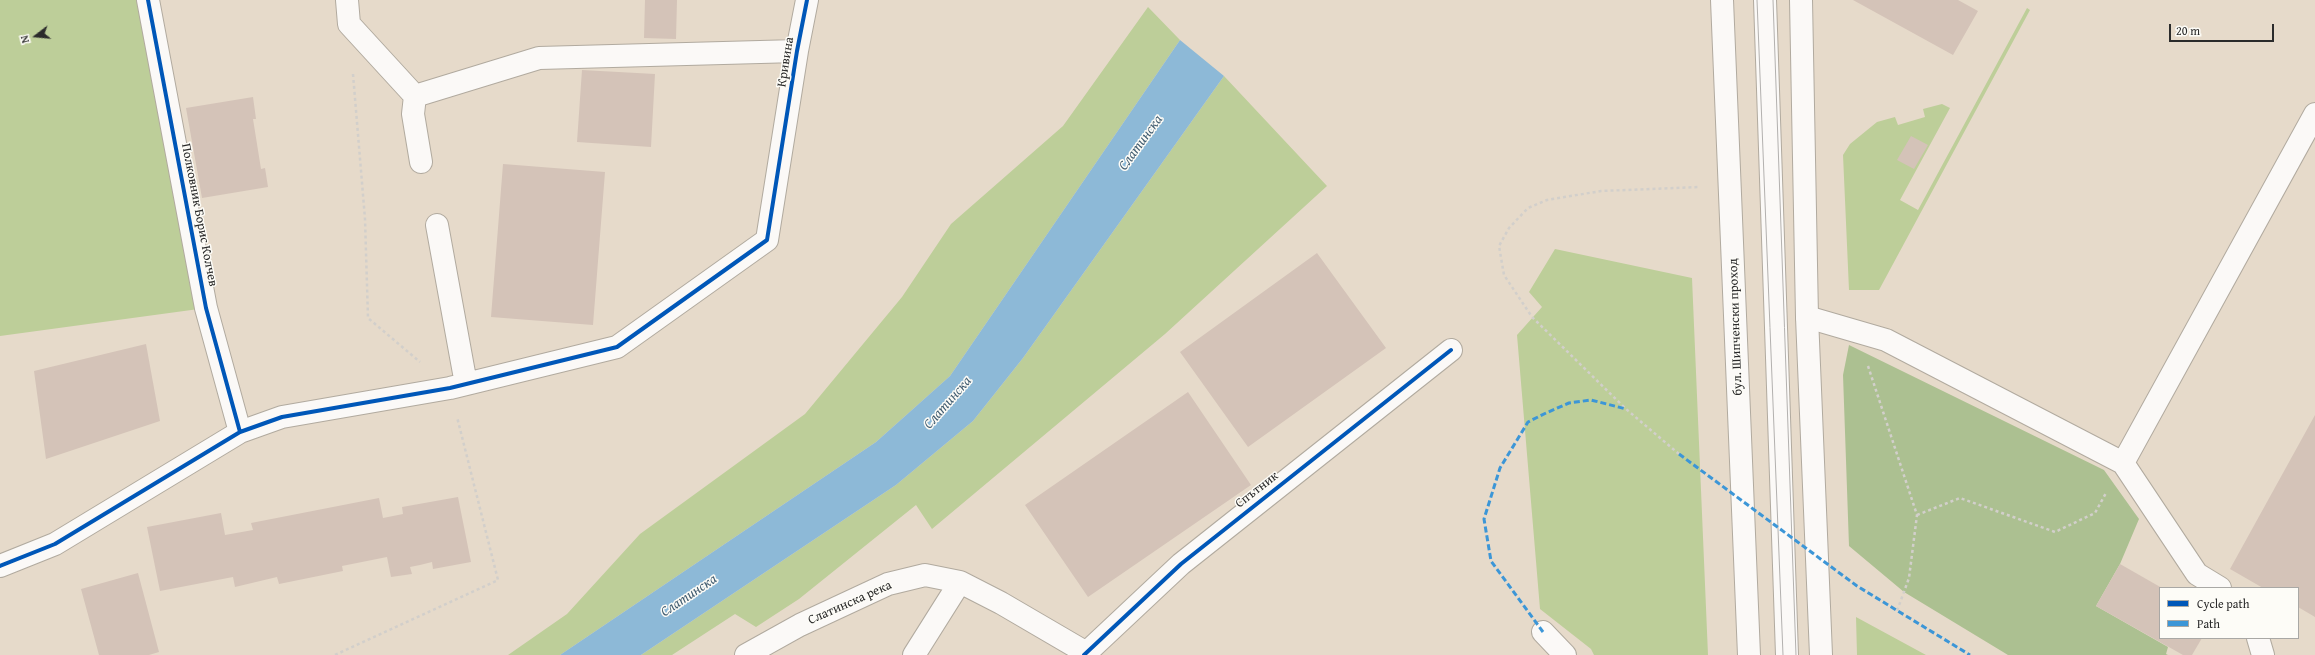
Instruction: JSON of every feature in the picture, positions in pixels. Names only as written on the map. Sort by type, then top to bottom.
[{"type":"street","name":"Полковник Борис Колчев","points":[[148,0],[206,308],[240,432]]},
{"type":"street","points":[[347,0],[349,24],[415,96],[413,114],[421,162]]},
{"type":"street","name":"Кривина","points":[[0,566],[55,544],[240,432],[282,417],[458,386],[617,347],[767,240],[787,127],[797,51],[807,0]]},
{"type":"street","name":"бул. Шипченски проход","points":[[1722,0],[1749,655]]},
{"type":"street","points":[[1765,0],[1787,655]]},
{"type":"street","points":[[1801,0],[1807,317],[1821,655]]},
{"type":"street","points":[[415,96],[539,58],[797,51]]},
{"type":"street","points":[[2123,463],[2315,114]]},
{"type":"street","points":[[437,225],[458,386]]},
{"type":"street","points":[[1807,317],[1886,340],[2123,463],[2197,574],[2218,587]]},
{"type":"street","name":"Спътник","points":[[1085,654],[1181,564],[1450,350]]},
{"type":"street","name":"Слатинска река","points":[[746,655],[800,625],[888,584],[925,575],[960,582],[1001,603],[1085,654]]},
{"type":"street","points":[[914,655],[960,582]]},
{"type":"street","points":[[1543,632],[1564,655]]},
{"type":"street","points":[[2258,639],[2263,655]]},
{"type":"path","points":[[335,655],[498,580],[458,386],[368,318],[365,219],[353,71]]},
{"type":"path","points":[[1679,454],[1626,409],[1532,317],[1504,275],[1499,246],[1509,228],[1528,208],[1547,200],[1601,191],[1688,186],[1730,188]]},
{"type":"path","points":[[1856,331],[1917,515],[1909,578],[1897,612]]},
{"type":"path","points":[[1917,515],[1960,498],[2055,532],[2095,513],[2123,463]]},
{"type":"green space","points":[[0,0],[148,0],[206,308],[0,336]]},
{"type":"green space","points":[[1148,7],[1180,40],[950,376],[876,442],[560,655],[508,655],[567,614],[640,534],[805,414],[902,297],[951,224],[1063,126]]},
{"type":"green space","points":[[2027,8],[2030,10],[1879,290],[1849,290],[1843,155],[1850,144],[1877,122],[1895,117],[1898,125],[1925,117],[1923,109],[1942,104],[1950,108],[1900,200],[1918,210]]},
{"type":"green space","points":[[1224,76],[1327,186],[1165,334],[932,529],[916,505],[799,599],[756,627],[735,614],[672,655],[641,655],[896,485],[973,421],[1023,358]]},
{"type":"green space","points":[[1555,249],[1692,278],[1708,655],[1594,655],[1591,649],[1540,609],[1517,335],[1542,307],[1529,292]]},
{"type":"green space","points":[[1849,345],[2104,470],[2139,519],[2120,564],[2096,606],[2168,647],[2166,654],[2168,655],[2008,655],[1904,592],[1849,546],[1843,375]]},
{"type":"green space","points":[[1856,617],[1926,655],[1857,655]]},
{"type":"water","name":"Слатинска","points":[[1180,40],[1224,76],[1023,358],[973,421],[896,485],[641,655],[560,655],[876,442],[950,376]]},
{"type":"building","points":[[645,0],[677,0],[676,39],[644,38]]},
{"type":"building","points":[[1853,0],[1958,0],[1978,11],[1953,55]]},
{"type":"building","points":[[582,70],[655,74],[651,147],[577,142]]},
{"type":"building","points":[[253,97],[256,119],[253,119],[261,169],[265,168],[268,187],[202,198],[186,108]]},
{"type":"building","points":[[1911,136],[1928,145],[1914,169],[1897,160]]},
{"type":"building","points":[[503,164],[605,172],[593,325],[491,317]]},
{"type":"building","points":[[1317,253],[1386,348],[1248,447],[1180,352]]},
{"type":"building","points":[[146,344],[160,421],[46,459],[34,371]]},
{"type":"building","points":[[1188,392],[1251,485],[1088,597],[1025,505]]},
{"type":"building","points":[[2315,415],[2315,617],[2299,608],[2299,587],[2261,587],[2230,569]]},
{"type":"building","points":[[458,497],[471,562],[433,569],[432,562],[410,567],[412,574],[391,577],[387,557],[342,566],[343,571],[279,584],[277,577],[235,587],[233,577],[160,591],[147,527],[221,513],[225,535],[253,530],[251,523],[379,498],[383,518],[403,514],[402,507]]},
{"type":"building","points":[[2120,564],[2160,587],[2159,587],[2159,639],[2201,639],[2192,655],[2183,655],[2096,606]]},
{"type":"building","points":[[138,573],[159,652],[149,655],[99,655],[81,589]]},
{"type":"tram line","points":[[1757,0],[1783,655]]},
{"type":"tram line","points":[[1773,0],[1796,655]]},
{"type":"marked path","points":[[1543,632],[1491,561],[1484,519],[1500,468],[1528,422],[1546,413],[1569,403],[1591,400],[1626,409]]},
{"type":"marked path","points":[[1679,454],[1857,586],[1970,655]]},
{"type":"cycle path","points":[[148,0],[206,308],[240,432]]},
{"type":"cycle path","points":[[0,566],[55,544],[240,432],[282,417],[450,388],[617,347],[767,240],[797,51],[807,0]]},
{"type":"cycle path","points":[[1084,655],[1181,564],[1451,350]]}]
